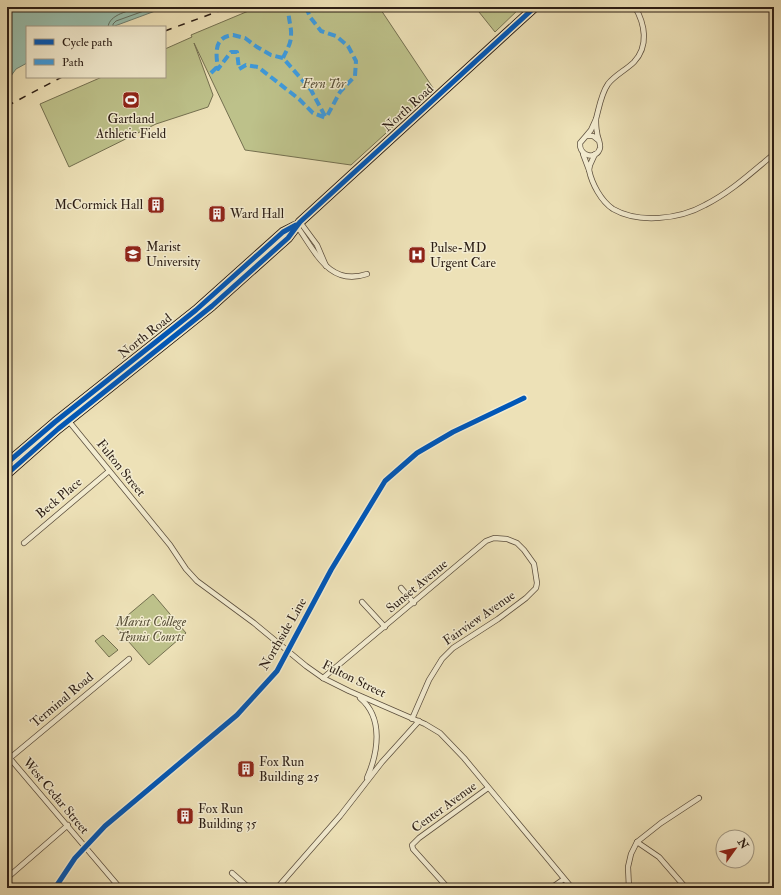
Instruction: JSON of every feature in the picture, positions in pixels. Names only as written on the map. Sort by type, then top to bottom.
[{"type":"highway","name":"North Road","points":[[7,464],[212,306],[288,238],[298,224],[535,7]]},
{"type":"highway","name":"North Road","points":[[7,474],[66,418]]},
{"type":"street","points":[[635,7],[643,23],[644,42],[640,52],[634,62],[607,84],[591,130],[580,143],[593,182],[599,193],[613,208],[622,213],[635,216],[663,217],[688,212],[712,202],[738,184],[774,154]]},
{"type":"street","points":[[589,170],[590,164],[600,146],[596,130],[596,119]]},
{"type":"street","points":[[586,136],[593,136],[598,140]]},
{"type":"street","points":[[583,152],[588,156],[595,154]]},
{"type":"street","points":[[298,224],[320,261],[334,272],[346,277],[357,277],[367,274]]},
{"type":"street","name":"Fulton Street","points":[[66,418],[170,544],[193,578],[261,628],[306,666],[323,678],[352,693],[419,721],[444,736],[572,888]]},
{"type":"street","name":"Beck Place","points":[[24,542],[109,471]]},
{"type":"street","name":"Sunset Avenue","points":[[323,678],[486,541],[494,538],[507,539],[517,543],[529,556]]},
{"type":"street","name":"Fairview Avenue","points":[[412,719],[429,680],[442,659],[453,648],[498,619],[526,598],[536,588],[536,572],[534,564],[529,556]]},
{"type":"street","points":[[401,588],[414,603]]},
{"type":"street","points":[[362,602],[385,627]]},
{"type":"street","name":"Terminal Road","points":[[8,757],[129,659]]},
{"type":"street","points":[[352,693],[368,706],[377,732],[377,746],[374,759],[370,773],[360,792]]},
{"type":"street","points":[[277,888],[360,792],[382,762],[419,721]]},
{"type":"street","name":"West Cedar Street","points":[[8,757],[68,825],[120,888]]},
{"type":"street","name":"Center Avenue","points":[[448,888],[413,849],[413,845],[419,838],[488,788]]},
{"type":"street","points":[[629,888],[628,867],[631,854],[637,842],[661,823],[699,798]]},
{"type":"street","points":[[7,878],[68,825]]},
{"type":"street","points":[[637,842],[659,857],[686,888]]},
{"type":"street","points":[[232,873],[249,888]]},
{"type":"street","points":[[551,888],[564,879]]},
{"type":"green space","name":"Fern Tor","points":[[258,7],[379,7],[433,88],[351,165],[245,150],[194,43],[213,95],[208,107],[156,124],[69,167],[40,104],[100,78],[166,78],[166,49],[192,37],[191,35]]},
{"type":"green space","points":[[475,7],[521,7],[495,32]]},
{"type":"green space","name":"Marist College Tennis Courts","points":[[153,594],[186,633],[149,665],[115,626]]},
{"type":"green space","points":[[103,635],[118,650],[109,657],[95,641]]},
{"type":"water","points":[[7,7],[166,7],[115,26],[26,26],[26,64],[16,69],[8,80]]},
{"type":"railway","points":[[166,31],[230,7]]},
{"type":"railway","points":[[7,106],[60,78]]},
{"type":"marked path","points":[[283,58],[291,39],[289,7]]},
{"type":"marked path","points":[[306,7],[310,17],[321,31],[336,36],[348,46],[356,61],[355,76],[340,92],[326,118]]},
{"type":"marked path","points":[[233,35],[245,38],[271,55],[283,58],[311,90],[326,118],[313,113],[299,99],[258,67],[246,65],[239,69],[237,52],[231,52],[218,69],[217,47],[222,39],[233,35]]},
{"type":"marked path","points":[[211,73],[218,66]]},
{"type":"cycle path","points":[[7,474],[58,429],[212,306],[288,238],[300,222],[535,7]]},
{"type":"cycle path","points":[[7,463],[55,422],[196,310],[283,232],[296,225]]},
{"type":"cycle path","name":"Northside Line","points":[[55,888],[75,858],[105,826],[237,715],[277,671],[331,570],[385,481],[417,453],[453,432],[524,398]]},
{"type":"place","name":"Gartland Athletic Field","points":[[131,100]]},
{"type":"place","name":"McCormick Hall","points":[[156,205]]},
{"type":"place","name":"Ward Hall","points":[[217,214]]},
{"type":"place","name":"Marist University","points":[[133,254]]},
{"type":"place","name":"Pulse-MD Urgent Care","points":[[417,255]]},
{"type":"place","name":"Fox Run Building 25","points":[[246,769]]},
{"type":"place","name":"Fox Run Building 35","points":[[185,816]]}]
